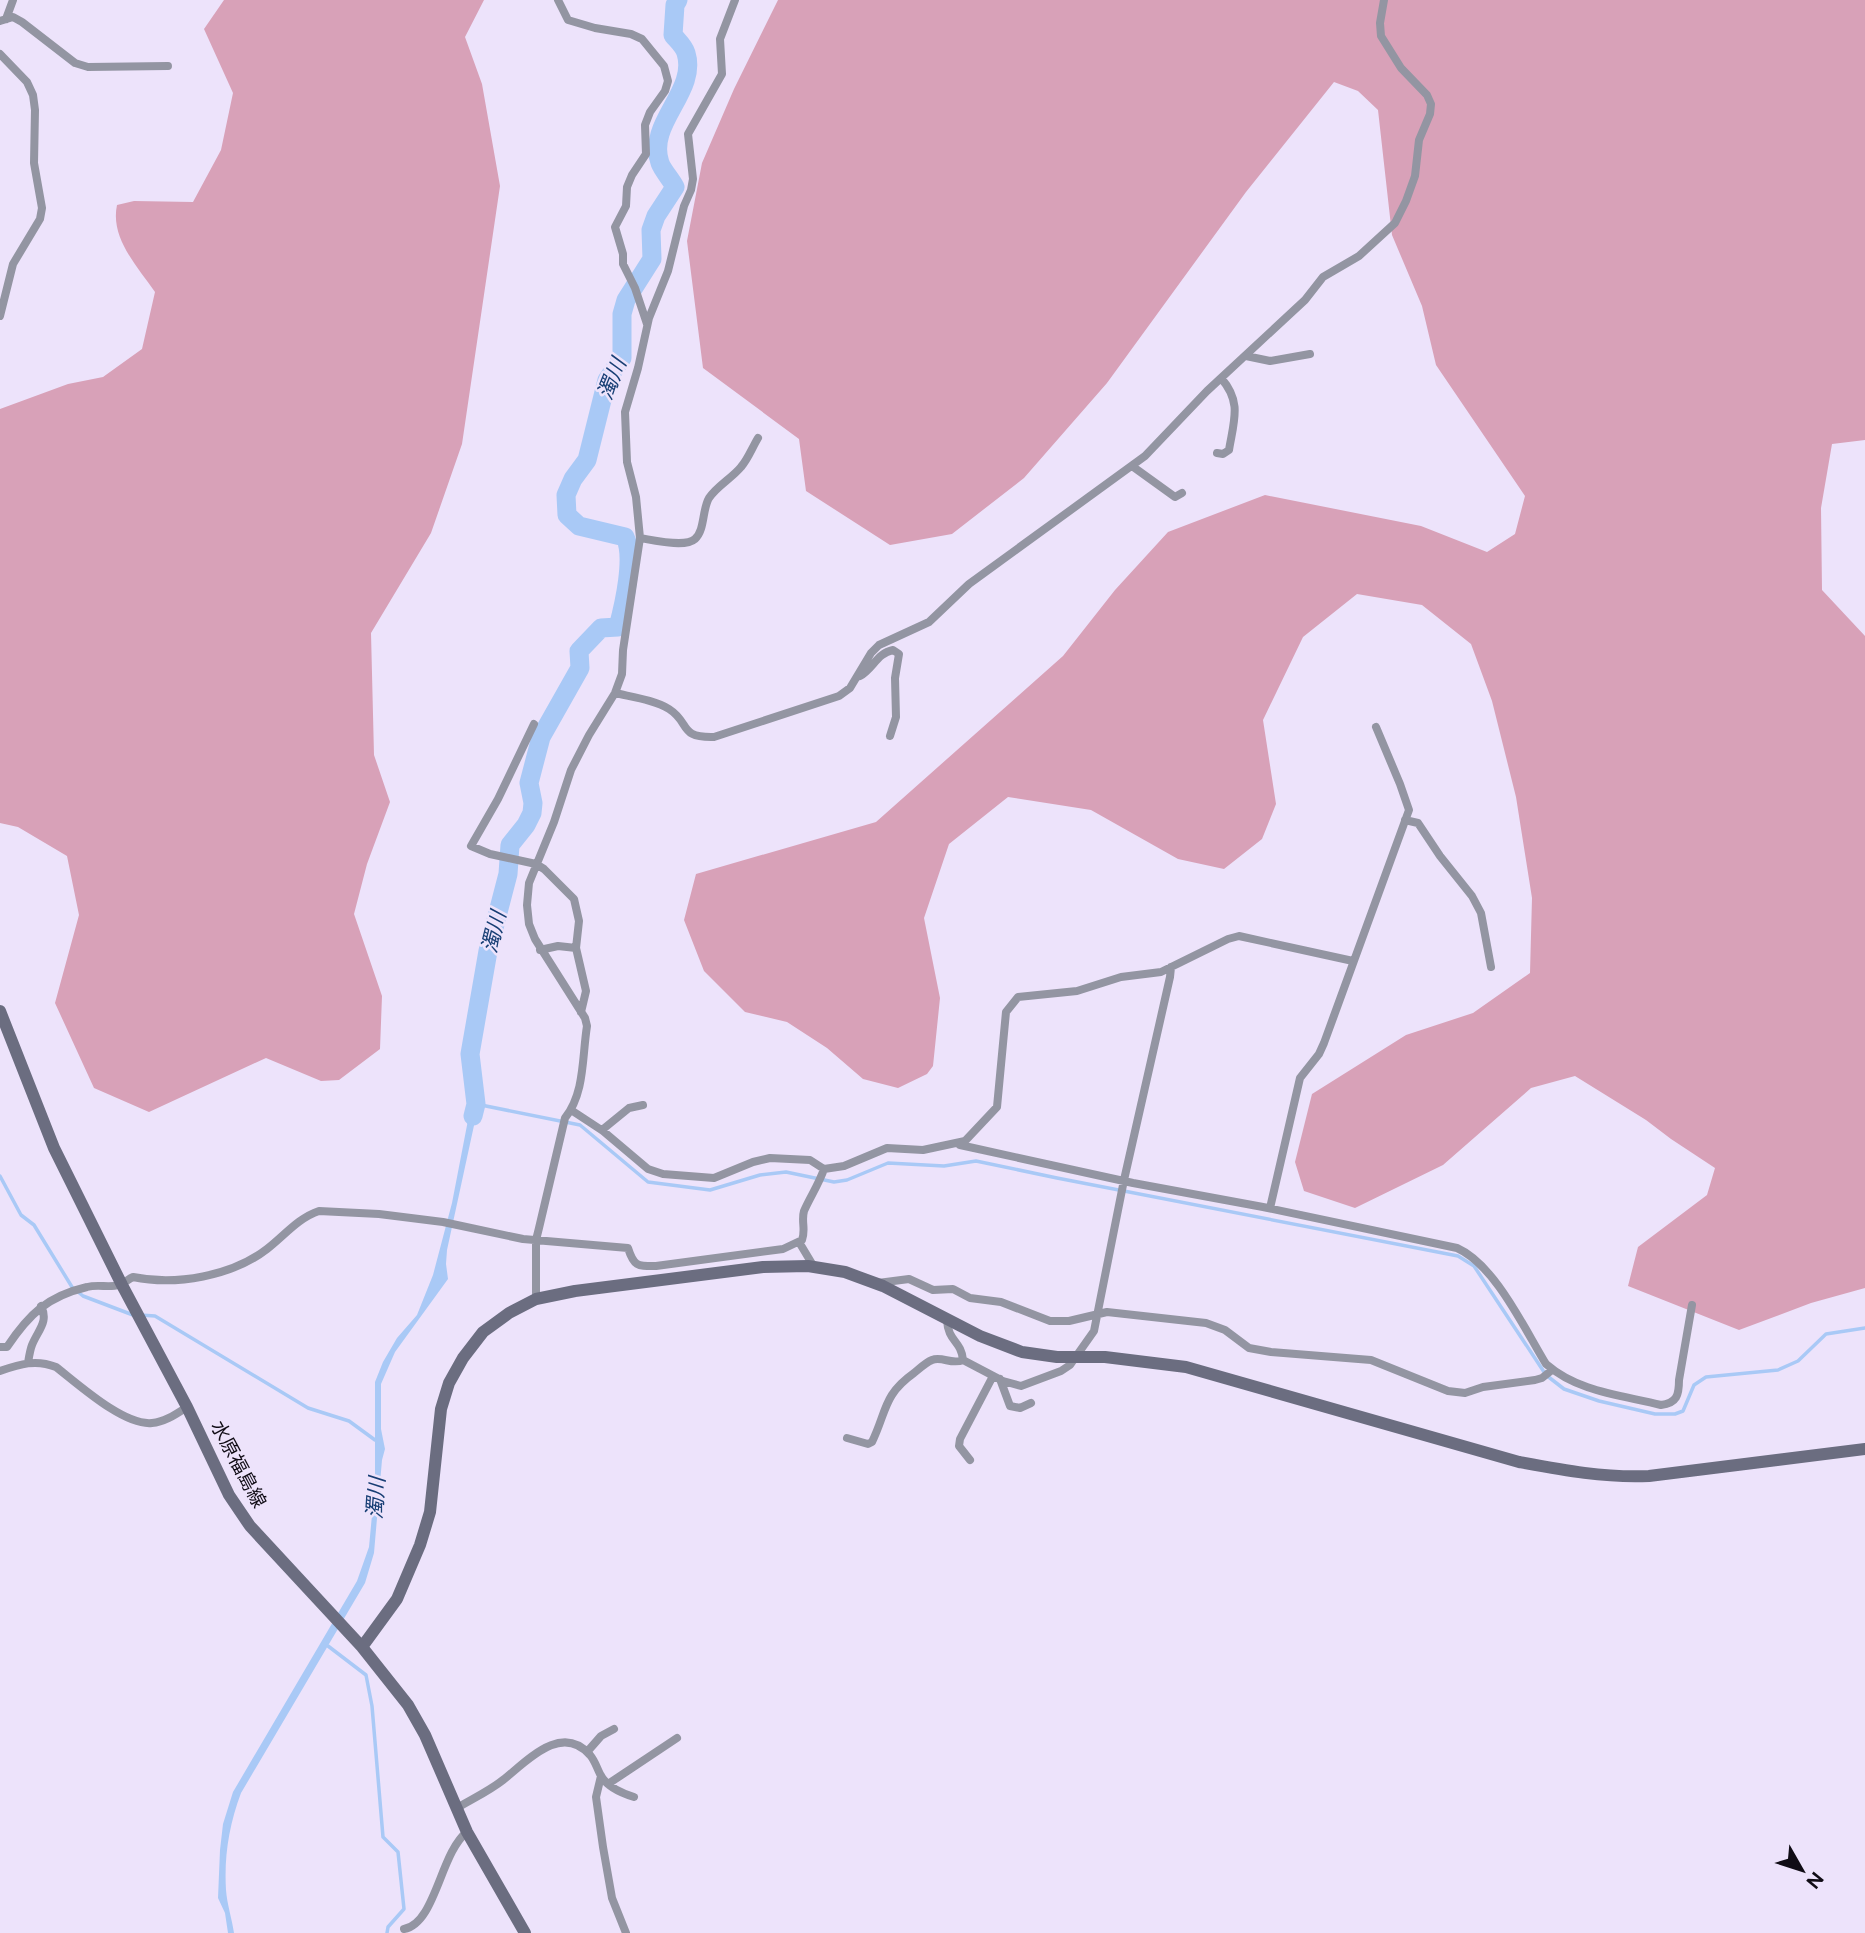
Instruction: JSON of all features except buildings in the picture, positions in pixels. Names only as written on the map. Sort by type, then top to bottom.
[{"type":"street","points":[[3,20],[13,0]]},
{"type":"street","points":[[558,0],[568,20],[631,34],[642,39],[664,66],[668,81],[665,91],[650,111],[645,125],[646,153],[632,175],[627,187],[626,206],[615,226],[623,264],[648,324]]},
{"type":"street","points":[[536,1299],[536,1240],[565,1118],[571,1110],[580,1080],[587,1026],[581,1012],[540,950],[529,924],[529,883],[554,822],[571,770],[615,692],[622,674],[623,650],[640,538],[636,497],[627,462],[625,412],[648,324],[668,271],[693,179],[688,134],[722,74],[720,39],[735,0]]},
{"type":"street","points":[[615,692],[668,708],[690,733],[698,737],[714,737],[839,696],[850,688],[871,653],[879,645],[929,622],[969,584],[1132,466],[1277,324],[1306,300],[1323,277],[1359,256],[1395,223],[1415,176],[1419,140],[1430,114],[1431,104],[1427,95],[1401,68],[1381,36],[1384,0]]},
{"type":"street","points":[[3,20],[13,18],[22,22],[75,63],[88,67],[168,66]]},
{"type":"street","points":[[0,54],[27,82],[33,95],[34,163],[42,208],[40,219],[13,264],[0,316]]},
{"type":"street","points":[[1246,356],[1270,361],[1310,354]]},
{"type":"street","points":[[1217,453],[1223,454],[1228,450],[1236,401],[1231,389],[1221,378]]},
{"type":"street","points":[[640,538],[673,543],[687,543],[695,539],[710,496],[741,468],[758,438]]},
{"type":"street","points":[[1132,466],[1175,497],[1182,493]]},
{"type":"street","points":[[857,677],[864,675],[887,651],[893,650],[899,654],[895,678],[896,717],[890,736]]},
{"type":"street","points":[[534,724],[498,799],[471,846],[536,864],[574,899],[579,921],[576,948],[586,991],[581,1012]]},
{"type":"street","points":[[1270,1208],[1300,1078],[1324,1043],[1409,810],[1376,727]]},
{"type":"street","points":[[1405,820],[1418,823],[1472,896],[1481,913],[1492,967]]},
{"type":"street","points":[[823,1172],[887,1148],[923,1150],[965,1142],[997,1107],[1006,1012],[1018,997],[1077,991],[1121,976],[1161,972],[1240,936],[1353,961]]},
{"type":"street","points":[[540,950],[558,946],[576,948]]},
{"type":"street","points":[[947,1320],[947,1332],[960,1347],[963,1360],[996,1378],[1021,1386],[1070,1365],[1094,1331],[1122,1188],[1171,967]]},
{"type":"street","name":"水原福島線","points":[[0,1011],[54,1148],[187,1407],[229,1495],[250,1525],[362,1647],[418,1720],[467,1832],[525,1933]]},
{"type":"street","points":[[602,1130],[629,1108],[643,1105]]},
{"type":"street","points":[[571,1110],[602,1130],[648,1169],[663,1174],[714,1178],[770,1158],[810,1160],[823,1172]]},
{"type":"street","points":[[957,1145],[1122,1188],[1270,1208],[1464,1251],[1483,1265],[1493,1278],[1546,1364],[1548,1373]]},
{"type":"street","points":[[0,1347],[7,1347],[41,1306],[55,1297],[91,1286],[122,1285],[133,1277],[173,1280],[221,1272],[265,1251],[309,1214],[319,1211],[379,1214],[460,1224],[536,1240],[628,1248],[635,1263],[640,1266],[783,1249],[799,1242],[804,1234],[804,1212],[823,1172]]},
{"type":"street","points":[[799,1242],[814,1267]]},
{"type":"street","points":[[362,1647],[397,1599],[420,1545],[430,1512],[441,1409],[449,1383],[463,1358],[483,1332],[509,1312],[536,1299],[575,1291],[763,1267],[814,1267],[845,1272],[877,1283],[947,1320],[1022,1352],[1105,1357],[1185,1367],[1519,1462],[1572,1472],[1623,1477],[1648,1476],[1865,1449]]},
{"type":"street","points":[[877,1283],[909,1279],[933,1290],[953,1289],[971,1298],[1001,1302],[1050,1321],[1069,1321],[1107,1312],[1206,1323],[1225,1330],[1249,1348],[1370,1360],[1419,1377],[1448,1391],[1465,1393],[1483,1387],[1535,1380],[1548,1373],[1586,1388],[1661,1405],[1670,1404],[1677,1399],[1692,1305]]},
{"type":"street","points":[[28,1363],[32,1345],[45,1320],[41,1306]]},
{"type":"street","points":[[847,1438],[868,1444],[872,1442],[891,1393],[898,1384],[929,1362],[935,1359],[956,1363],[963,1360]]},
{"type":"street","points":[[0,1371],[28,1363],[46,1363],[56,1367],[114,1410],[138,1422],[149,1424],[163,1421],[187,1407]]},
{"type":"street","points":[[996,1378],[1010,1406],[1020,1408],[1031,1403]]},
{"type":"street","points":[[970,1460],[960,1446],[960,1439],[996,1378]]},
{"type":"street","points":[[587,1752],[601,1736],[614,1729]]},
{"type":"street","points":[[608,1784],[677,1738]]},
{"type":"street","points":[[457,1808],[502,1781],[540,1750],[554,1744],[566,1743],[576,1744],[587,1752],[608,1784],[619,1792],[634,1797]]},
{"type":"street","points":[[601,1776],[596,1797],[603,1847],[612,1898],[626,1933]]},
{"type":"street","points":[[410,1930],[427,1909],[443,1869],[461,1837],[467,1832]]},
{"type":"shaded area","points":[[224,0],[484,0],[465,37],[482,84],[500,186],[462,444],[431,533],[371,633],[374,755],[390,802],[367,864],[354,914],[382,996],[380,1049],[339,1080],[321,1081],[266,1058],[149,1112],[94,1088],[55,1003],[79,915],[67,856],[18,827],[0,823],[0,409],[68,384],[103,377],[142,349],[155,292],[121,240],[117,229],[117,205],[134,201],[193,202],[221,150],[233,93],[204,29]]},
{"type":"shaded area","points":[[778,0],[1865,0],[1865,440],[1832,444],[1821,508],[1822,590],[1865,636],[1865,1288],[1811,1303],[1739,1330],[1628,1286],[1638,1247],[1707,1195],[1715,1168],[1646,1120],[1575,1076],[1531,1088],[1443,1165],[1355,1208],[1304,1191],[1295,1162],[1312,1094],[1406,1035],[1473,1013],[1530,973],[1532,898],[1516,797],[1492,701],[1471,644],[1422,605],[1357,594],[1303,637],[1263,720],[1276,804],[1262,839],[1224,869],[1178,859],[1091,810],[1008,797],[949,844],[924,918],[940,998],[933,1066],[927,1074],[898,1088],[863,1079],[827,1048],[787,1022],[745,1012],[704,971],[684,920],[696,874],[876,822],[1063,656],[1115,590],[1168,532],[1265,495],[1421,526],[1487,552],[1515,534],[1525,496],[1436,365],[1422,306],[1392,235],[1378,110],[1358,91],[1334,82],[1246,192],[1107,383],[1024,478],[952,534],[890,545],[806,491],[799,439],[703,368],[687,241],[702,163],[734,89]]},
{"type":"water","name":"濁川","points":[[474,1089],[478,1107],[447,1250],[448,1279],[395,1352],[381,1384],[381,1429],[385,1449],[374,1553],[365,1583],[241,1793],[230,1829],[227,1853],[226,1890],[234,1933],[228,1933],[225,1913],[218,1898],[223,1824],[233,1792],[357,1581],[369,1547],[375,1483],[375,1382],[397,1338],[417,1315],[433,1275],[452,1203]]},
{"type":"waterway","name":"濁川","points":[[473,1116],[476,1104],[470,1054],[488,951],[508,874],[510,845],[532,813],[529,783],[541,737],[580,668],[579,651],[601,628],[618,627],[625,594],[629,568],[625,537],[579,526],[567,515],[566,495],[573,479],[587,460],[607,380],[622,358],[622,314],[626,300],[652,259],[651,230],[656,216],[675,187],[661,166],[658,148],[660,134],[685,81],[688,67],[685,50],[673,35],[675,5],[678,0]]},
{"type":"waterway","points":[[476,1104],[580,1125],[648,1182],[710,1190],[760,1175],[786,1172],[834,1182],[847,1180],[888,1163],[944,1166],[976,1161],[1458,1256],[1474,1266],[1546,1375],[1564,1389],[1599,1401],[1655,1414],[1675,1414],[1683,1411],[1694,1385],[1706,1377],[1778,1370],[1798,1361],[1826,1334],[1865,1328]]},
{"type":"waterway","points":[[0,1176],[21,1215],[34,1225],[72,1287],[83,1296],[133,1315]]},
{"type":"waterway","points":[[140,1315],[155,1316],[308,1408],[349,1421],[375,1440]]},
{"type":"waterway","points":[[328,1646],[366,1675],[372,1706],[383,1837],[398,1852],[404,1909],[388,1927],[387,1933]]}]
